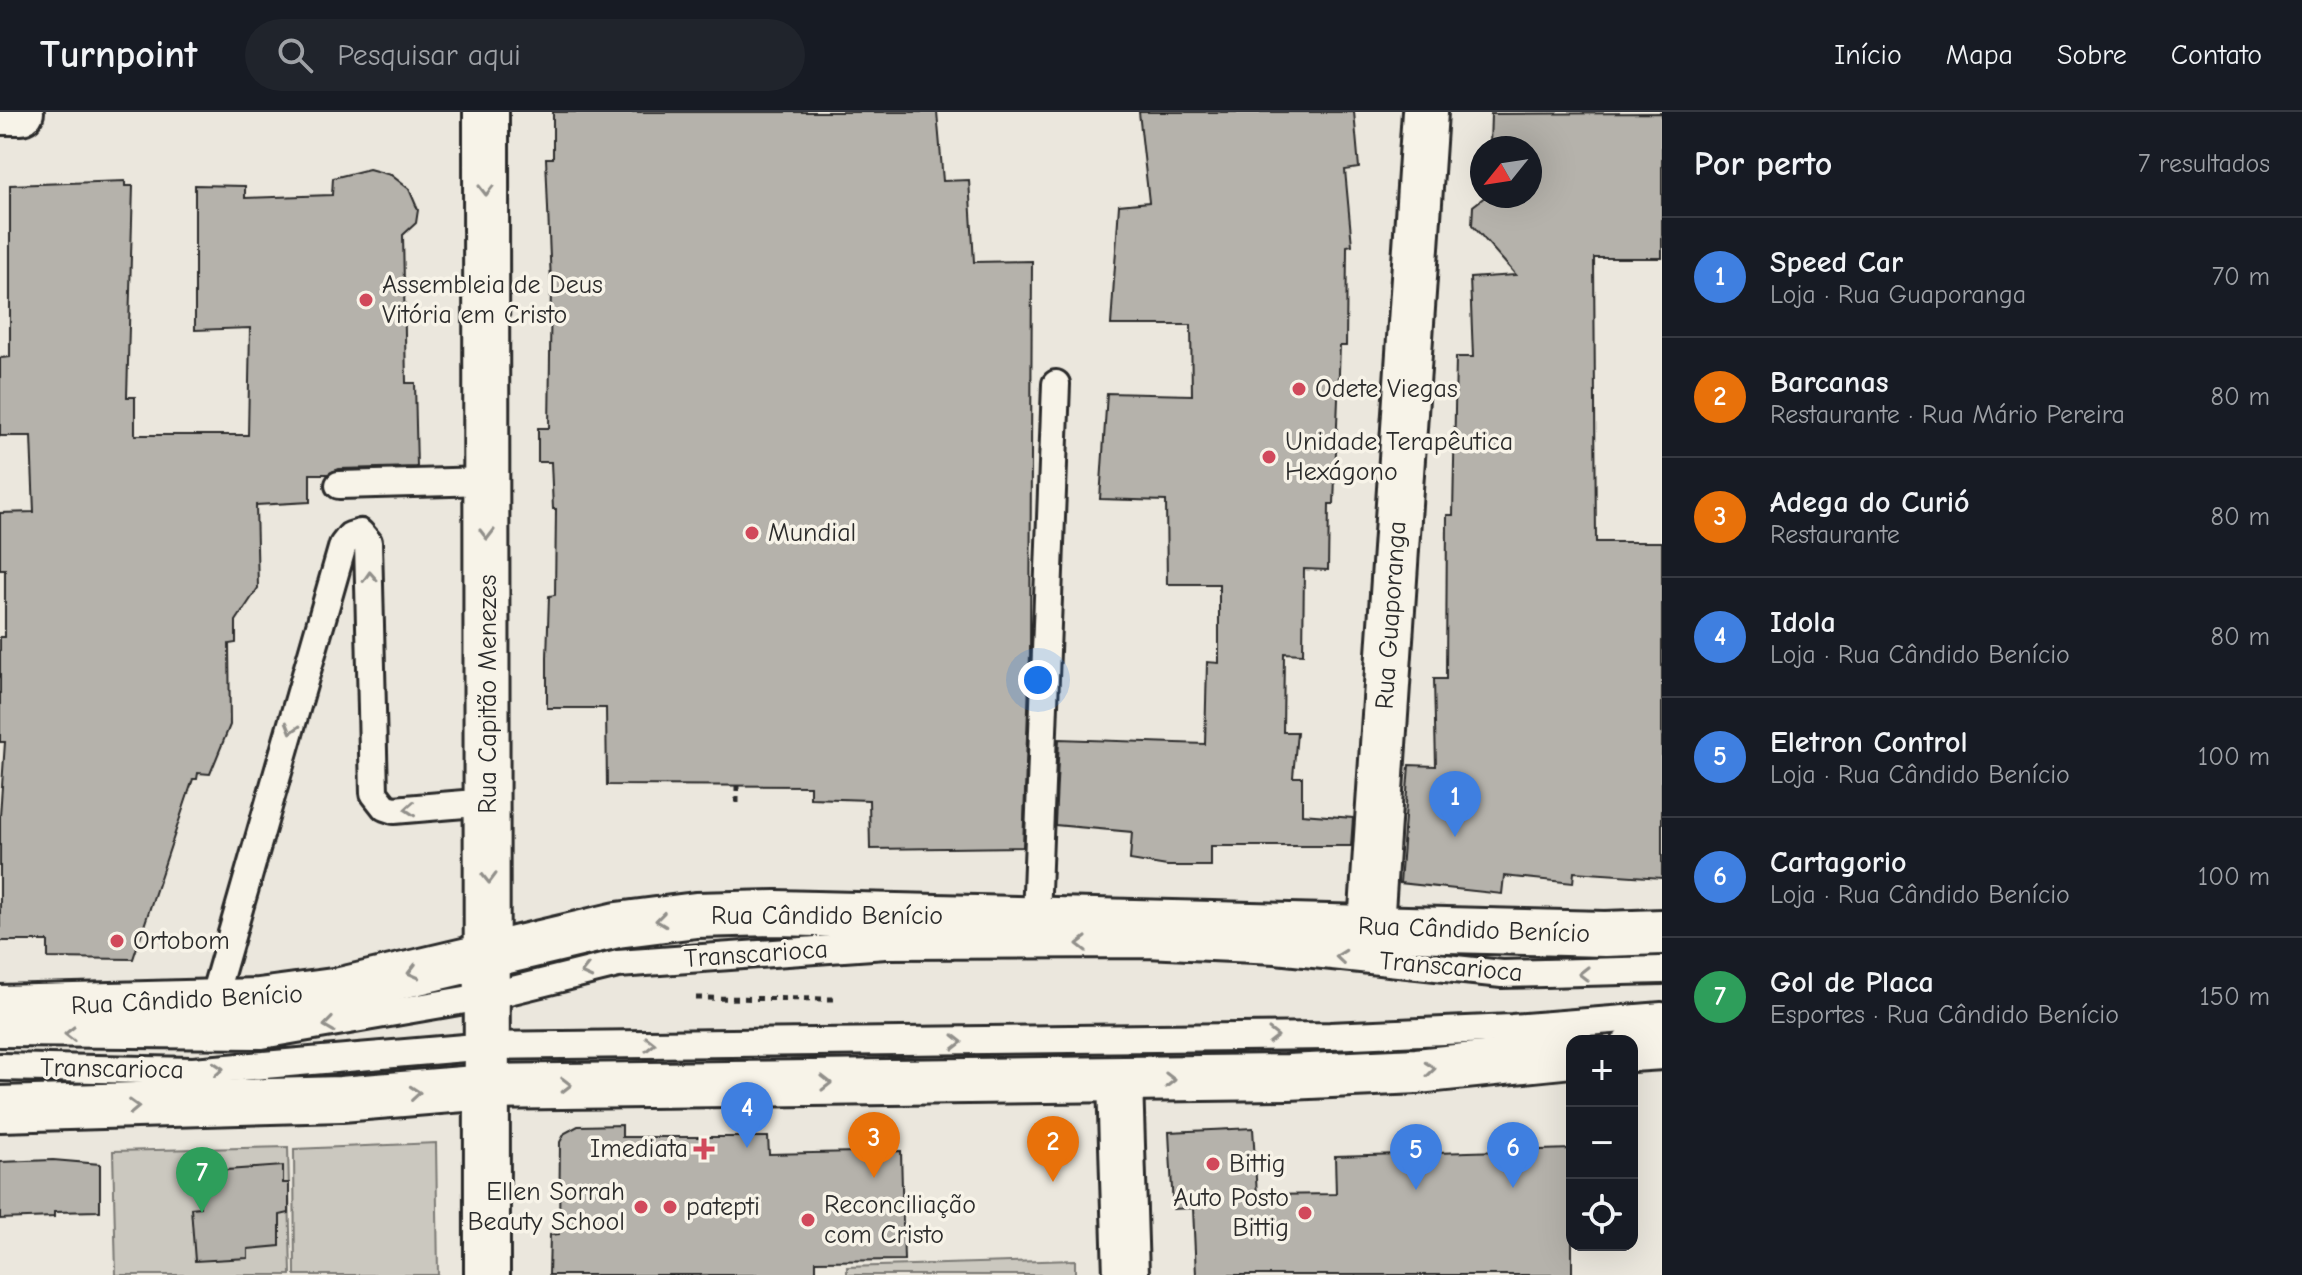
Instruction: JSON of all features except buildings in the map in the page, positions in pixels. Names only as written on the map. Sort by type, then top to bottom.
[{"type":"main road","points":[[0,112],[21,112]]},
{"type":"main road","name":"Rua Capitão Menezes","points":[[486,112],[487,1275]]},
{"type":"main road","name":"Rua Guaporanga","points":[[1371,926],[1425,112]]},
{"type":"main road","name":"Rua Cândido Benício","points":[[0,1008],[259,1001],[488,975],[581,931],[696,915],[776,913],[1662,932]]},
{"type":"main road","points":[[1638,1049],[1662,1047]]},
{"type":"main road","points":[[0,1109],[341,1099],[488,1067],[1120,1081],[1417,1071],[1566,1056]]},
{"type":"main road","points":[[1120,1081],[1126,1275]]},
{"type":"lane","points":[[1036,918],[1056,384]]},
{"type":"lane","points":[[339,485],[487,481]]},
{"type":"lane","points":[[212,1003],[343,545],[350,536],[360,533],[368,542],[374,793],[385,807],[394,810],[488,802]]},
{"type":"lane","name":"Transcarioca","points":[[0,1033],[262,1035],[488,975],[886,945],[1146,944],[1276,950],[1502,974],[1662,970]]},
{"type":"lane","name":"Transcarioca","points":[[0,1067],[193,1071],[488,1067],[1330,1036],[1512,1028],[1662,1016]]},
{"type":"path","points":[[737,785],[737,803]]},
{"type":"path","points":[[682,998],[838,999]]},
{"type":"shaded area","points":[[436,1143],[438,1275],[295,1275],[294,1149]]},
{"type":"shaded area","points":[[288,1147],[291,1275],[116,1275],[113,1151]]},
{"type":"shaded area","points":[[1075,1260],[1075,1275],[847,1275],[847,1267]]},
{"type":"place","name":"Assembleia de Deus Vitória em Cristo","points":[[366,300]]},
{"type":"place","name":"Odete Viegas","points":[[1299,389]]},
{"type":"place","name":"Unidade Terapêutica Hexágono","points":[[1269,457]]},
{"type":"place","name":"Mundial","points":[[752,533]]},
{"type":"place","name":"Speed Car","points":[[1455,837]]},
{"type":"place","name":"Ortobom","points":[[117,941]]},
{"type":"place","name":"Idola","points":[[747,1148]]},
{"type":"place","name":"Imediata","points":[[704,1149]]},
{"type":"place","name":"Bittig","points":[[1213,1164]]},
{"type":"place","name":"Adega do Curió","points":[[874,1178]]},
{"type":"place","name":"Barcanas","points":[[1053,1182]]},
{"type":"place","name":"Cartagorio","points":[[1513,1188]]},
{"type":"place","name":"Eletron Control","points":[[1416,1190]]},
{"type":"place","name":"Ellen Sorrah Beauty School","points":[[641,1207]]},
{"type":"place","name":"patepti","points":[[670,1207]]},
{"type":"place","name":"Gol de Placa","points":[[202,1213]]},
{"type":"place","name":"Auto Posto Bittig","points":[[1305,1213]]},
{"type":"place","name":"Reconciliação com Cristo","points":[[808,1220]]}]
